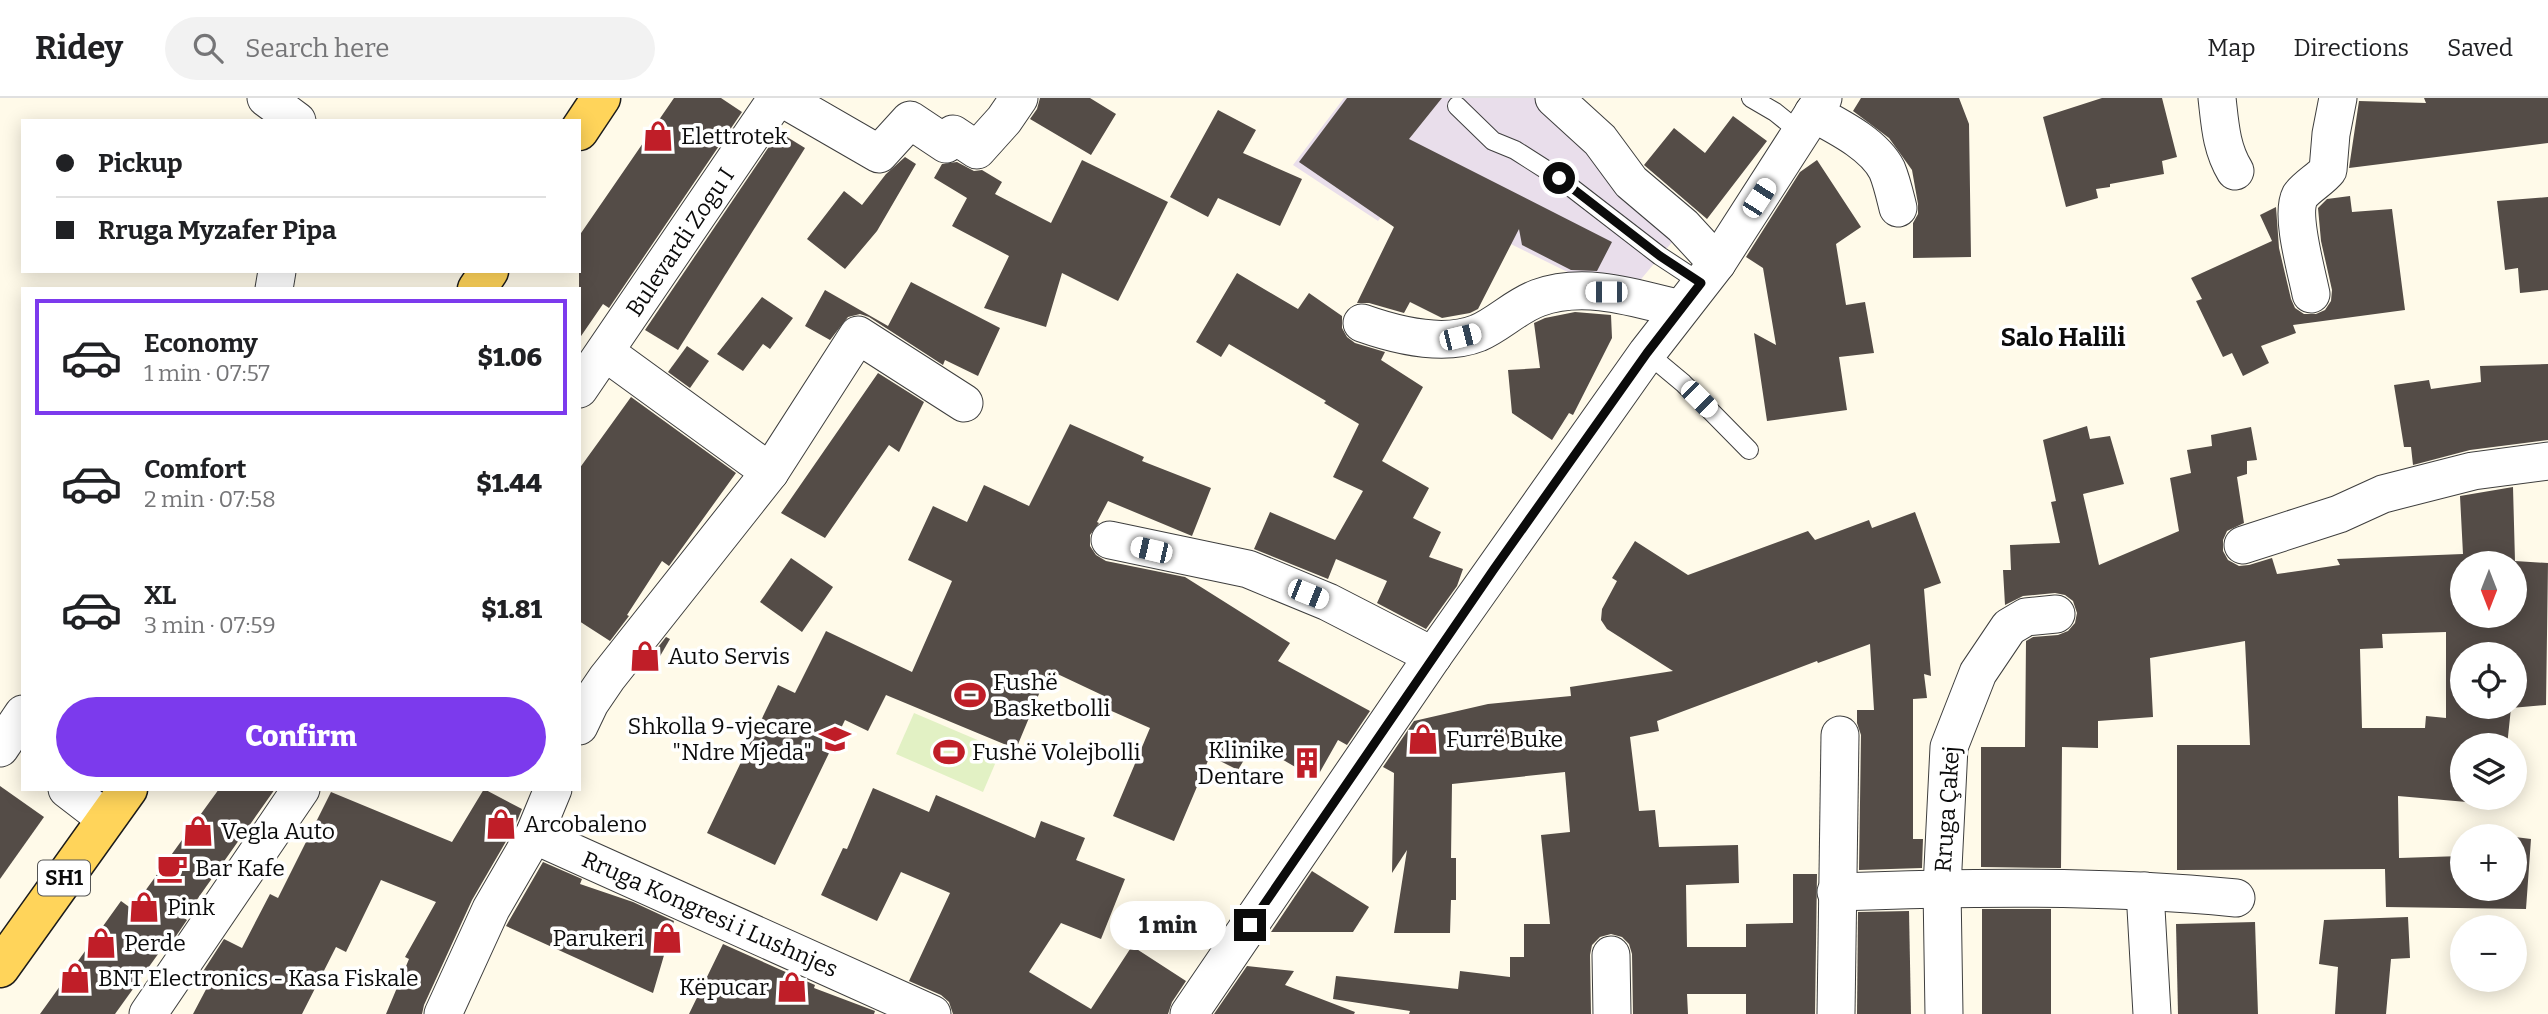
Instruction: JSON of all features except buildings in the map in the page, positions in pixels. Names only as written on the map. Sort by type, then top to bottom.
[{"type":"main road","points":[[581,128],[601,98]]},
{"type":"main road","name":"SH1","points":[[0,968],[117,804]]},
{"type":"street","points":[[266,98],[295,119]]},
{"type":"street","name":"Bulevardi Zogu I","points":[[581,386],[780,98],[878,154],[911,120],[946,144],[953,134],[976,150],[1004,120],[1019,98]]},
{"type":"street","points":[[1554,98],[1600,140],[1630,182],[1683,226],[1699,285]]},
{"type":"street","points":[[2217,98],[2221,137],[2227,158],[2235,171]]},
{"type":"street","points":[[2311,294],[2299,235],[2300,197],[2328,170],[2338,98]]},
{"type":"street","points":[[1189,1014],[1433,656],[1647,353],[1699,285],[1812,114],[1851,133],[1863,143],[1886,169],[1898,208]]},
{"type":"street","points":[[1362,323],[1393,334],[1413,337],[1460,337],[1476,333],[1538,298],[1567,292],[1699,285]]},
{"type":"street","points":[[583,708],[770,472],[858,335],[964,403]]},
{"type":"street","points":[[605,352],[770,472]]},
{"type":"street","points":[[2243,545],[2339,514],[2384,494],[2473,471],[2548,461]]},
{"type":"street","points":[[1110,540],[1248,569],[1328,602],[1433,656]]},
{"type":"street","name":"Rruga Çakej","points":[[1944,1014],[1942,888],[1949,747],[1978,673],[2008,627],[2026,617],[2056,614]]},
{"type":"street","points":[[1836,1014],[1840,736]]},
{"type":"street","points":[[74,791],[117,804]]},
{"type":"street","points":[[148,1014],[300,791]]},
{"type":"street","points":[[443,1014],[491,909],[534,835],[552,791]]},
{"type":"street","name":"Rruga Kongresi i Lushnjes","points":[[534,835],[932,1014]]},
{"type":"street","name":"Rruga Çakej","points":[[1836,892],[1942,888],[2145,891],[2236,898]]},
{"type":"street","points":[[2145,891],[2152,1014]]},
{"type":"street","points":[[1611,955],[1612,1014]]},
{"type":"lane","points":[[1751,98],[1775,112],[1812,114]]},
{"type":"lane","points":[[1457,106],[1493,141],[1516,150],[1559,178],[1699,285]]},
{"type":"lane","points":[[1647,353],[1683,383],[1749,450]]},
{"type":"shaded area","points":[[1344,98],[1541,98],[1678,235],[1632,290],[1596,286],[1401,190],[1378,221],[1293,165]]},
{"type":"green space","name":"Fushë Volejbolli","points":[[914,713],[1001,750],[983,792],[896,754]]},
{"type":"place","name":"Elettrotek","points":[[658,136]]},
{"type":"place","name":"Auto Servis","points":[[645,656]]},
{"type":"place","name":"Fushë Basketbolli","points":[[970,695]]},
{"type":"place","name":"Shkolla 9-vjecare \"Ndre Mjeda\"","points":[[835,739]]},
{"type":"place","name":"Furrë Buke","points":[[1423,739]]},
{"type":"place","name":"Fushë Volejbolli","points":[[949,752]]},
{"type":"place","name":"Klinike Dentare","points":[[1307,763]]},
{"type":"place","name":"Arcobaleno","points":[[501,824]]},
{"type":"place","name":"Vegla Auto","points":[[198,831]]},
{"type":"place","name":"Bar Kafe","points":[[172,868]]},
{"type":"place","name":"Pink","points":[[144,907]]},
{"type":"place","name":"Parukeri","points":[[667,938]]},
{"type":"place","name":"Perde","points":[[101,943]]},
{"type":"place","name":"BNT Electronics - Kasa Fiskale","points":[[75,978]]},
{"type":"place","name":"Këpucar","points":[[792,987]]},
{"type":"district","name":"Salo Halili","points":[[2063,337]]},
{"type":"route","points":[[1250,925],[1494,569],[1647,353],[1701,283],[1660,256],[1559,178]]}]
